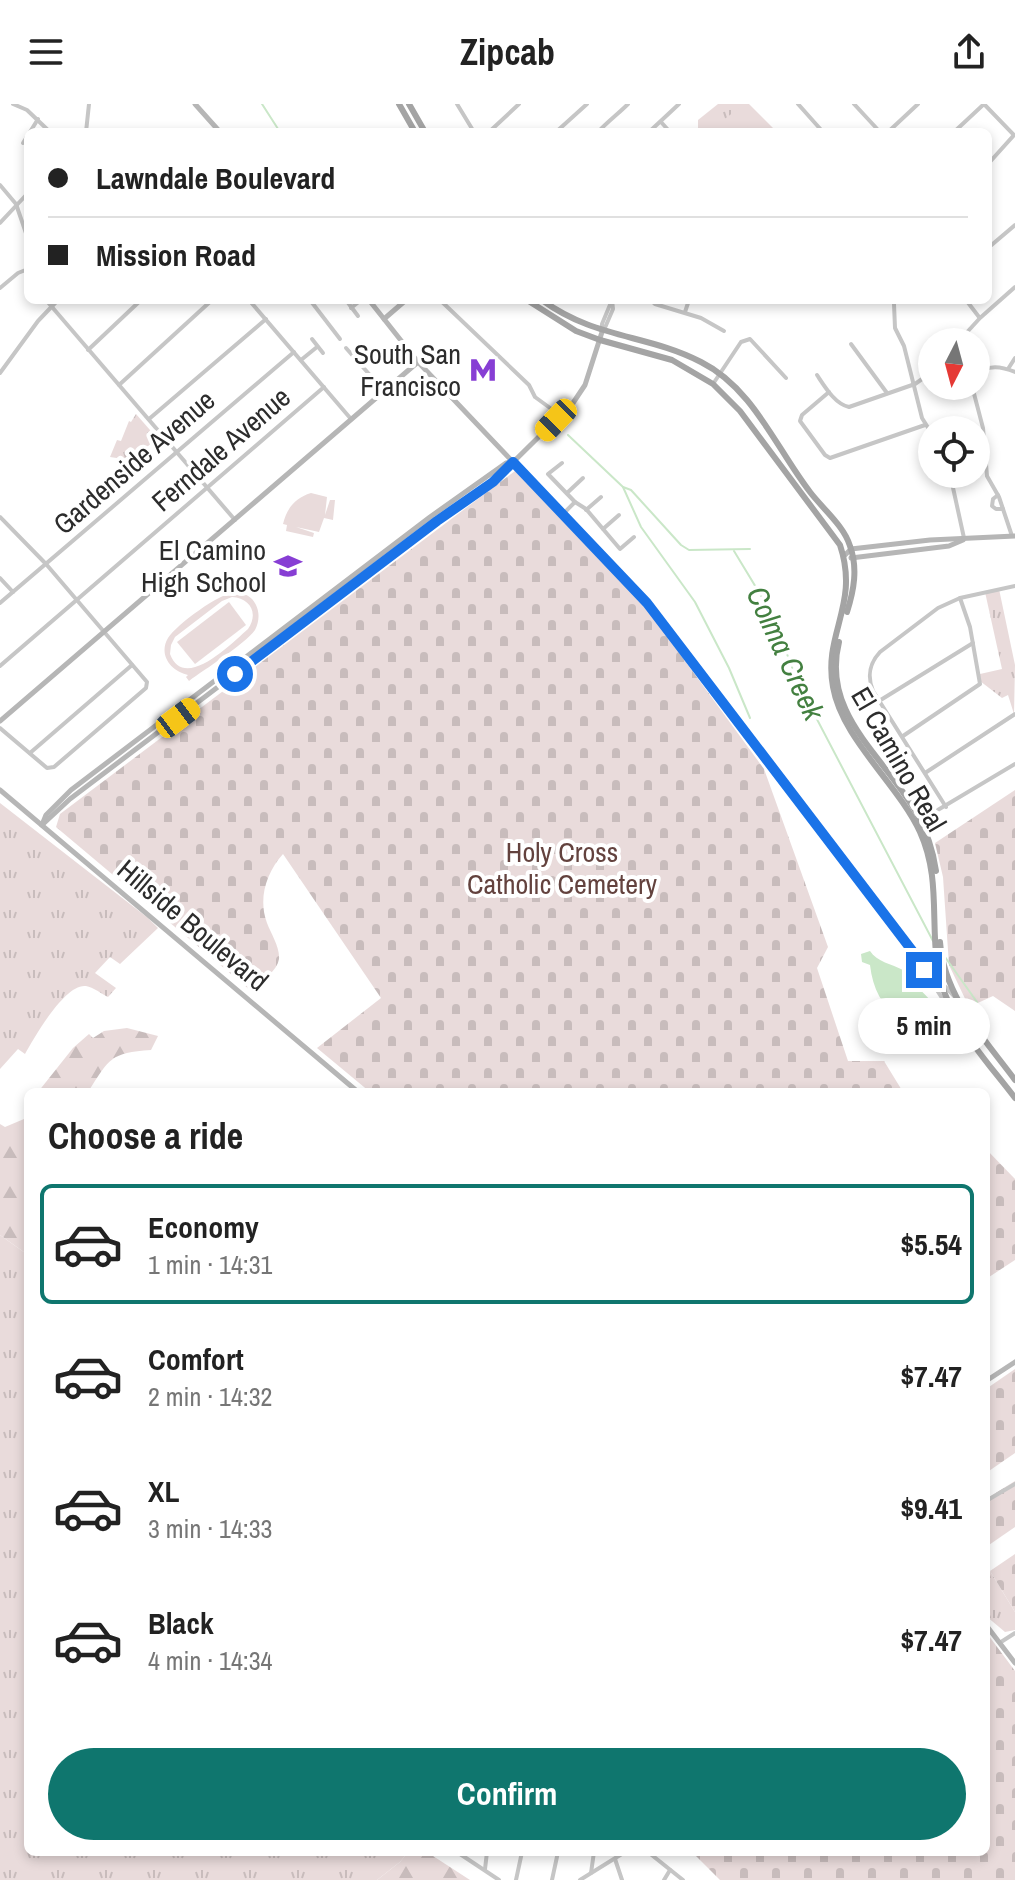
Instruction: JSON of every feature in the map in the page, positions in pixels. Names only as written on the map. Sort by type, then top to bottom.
[{"type":"main road","points":[[195,104],[216,128]]},
{"type":"main road","points":[[399,104],[413,128]]},
{"type":"main road","points":[[409,104],[423,128]]},
{"type":"main road","points":[[372,304],[418,362],[513,462]]},
{"type":"main road","points":[[384,319],[401,304]]},
{"type":"main road","name":"El Camino Real","points":[[533,304],[564,325],[600,340],[672,360],[713,384],[740,411],[834,536],[844,556],[848,583],[831,662],[836,702],[847,725],[918,822],[933,878],[936,951],[940,980],[951,1013],[1015,1098]]},
{"type":"main road","name":"El Camino Real","points":[[548,304],[602,332],[677,352],[721,374],[750,404],[803,483],[846,537],[853,558],[854,589],[835,661],[839,694],[851,723],[910,803],[936,866],[942,960],[948,980],[959,1002],[1015,1080]]},
{"type":"main road","points":[[42,825],[70,799],[489,485],[561,416],[584,387],[602,332]]},
{"type":"main road","points":[[0,721],[418,362]]},
{"type":"main road","points":[[844,556],[851,549],[930,540],[1013,536]]},
{"type":"main road","points":[[844,556],[853,558],[949,546],[964,540]]},
{"type":"main road","name":"Hillside Boulevard","points":[[0,790],[353,1088]]},
{"type":"main road","points":[[990,1378],[1015,1362]]},
{"type":"main road","points":[[990,1630],[1015,1663]]},
{"type":"street","points":[[13,104],[27,110],[46,128]]},
{"type":"street","points":[[86,128],[89,104]]},
{"type":"street","points":[[493,128],[519,104]]},
{"type":"street","points":[[560,128],[587,104]]},
{"type":"street","points":[[601,128],[628,104]]},
{"type":"street","points":[[654,128],[679,104]]},
{"type":"street","points":[[798,104],[819,128]]},
{"type":"street","points":[[854,104],[876,128]]},
{"type":"street","points":[[958,128],[984,104],[1014,135],[992,160]]},
{"type":"street","points":[[460,105],[472,128]]},
{"type":"street","points":[[892,128],[916,105]]},
{"type":"street","points":[[33,128],[38,119]]},
{"type":"street","points":[[661,122],[666,128]]},
{"type":"street","points":[[0,185],[16,204],[24,227]]},
{"type":"street","points":[[0,223],[24,197]]},
{"type":"street","points":[[992,245],[1015,225]]},
{"type":"street","points":[[0,288],[24,271]]},
{"type":"street","points":[[971,328],[1015,287]]},
{"type":"street","points":[[49,304],[235,520]]},
{"type":"street","points":[[0,373],[54,304]]},
{"type":"street","points":[[88,350],[137,304]]},
{"type":"street","points":[[119,386],[208,304]]},
{"type":"street","points":[[253,304],[351,419]]},
{"type":"street","points":[[313,304],[340,339]]},
{"type":"street","points":[[348,304],[358,316]]},
{"type":"street","points":[[351,308],[356,304]]},
{"type":"street","points":[[444,304],[529,385],[535,397],[561,416]]},
{"type":"street","points":[[602,332],[610,317],[612,304]]},
{"type":"street","points":[[655,304],[685,312],[724,331]]},
{"type":"street","points":[[685,312],[688,304]]},
{"type":"street","points":[[894,304],[895,328],[904,346],[923,416]]},
{"type":"street","points":[[969,304],[980,318]]},
{"type":"street","points":[[149,420],[266,319]]},
{"type":"street","points":[[312,339],[323,353]]},
{"type":"street","points":[[713,384],[746,339],[750,339],[786,378]]},
{"type":"street","points":[[851,344],[887,393]]},
{"type":"street","points":[[301,360],[317,347]]},
{"type":"street","points":[[346,348],[384,391]]},
{"type":"street","name":"Gardenside Avenue","points":[[0,603],[294,352]]},
{"type":"street","points":[[1008,369],[1015,358]]},
{"type":"street","points":[[990,367],[1015,372]]},
{"type":"street","points":[[817,375],[829,392],[849,407],[918,382]]},
{"type":"street","name":"Ferndale Avenue","points":[[0,666],[324,387]]},
{"type":"street","points":[[829,392],[802,415],[800,421],[830,458],[918,427]]},
{"type":"street","points":[[976,400],[983,428],[987,476],[998,495],[1013,536]]},
{"type":"street","points":[[513,462],[647,603],[917,957],[951,1013]]},
{"type":"street","points":[[562,463],[548,474],[586,510],[620,549],[634,537]]},
{"type":"street","points":[[567,493],[583,478]]},
{"type":"street","points":[[953,488],[964,540]]},
{"type":"street","points":[[998,495],[993,499],[992,506],[1003,509]]},
{"type":"street","points":[[586,510],[601,497]]},
{"type":"street","points":[[564,513],[575,502]]},
{"type":"street","points":[[603,529],[619,515]]},
{"type":"street","points":[[0,517],[46,564],[147,682],[146,688],[54,767],[47,768],[0,728]]},
{"type":"street","points":[[0,578],[13,592]]},
{"type":"street","points":[[946,807],[879,701],[869,680],[873,660],[927,616],[960,598],[1015,586]]},
{"type":"street","points":[[903,737],[977,688],[981,678],[960,598]]},
{"type":"street","points":[[879,701],[973,643]]},
{"type":"street","points":[[30,753],[132,665]]},
{"type":"street","points":[[925,773],[1015,714]]},
{"type":"street","points":[[918,822],[1015,764]]},
{"type":"street","points":[[917,957],[929,961],[936,951]]},
{"type":"street","points":[[917,957],[959,1002]]},
{"type":"street","points":[[990,1499],[1015,1484]]},
{"type":"street","points":[[1001,1642],[1015,1633]]},
{"type":"street","points":[[463,1856],[499,1880]]},
{"type":"street","points":[[484,1870],[486,1856]]},
{"type":"street","points":[[516,1880],[521,1856]]},
{"type":"street","points":[[552,1880],[557,1856]]},
{"type":"street","points":[[591,1873],[593,1856]]},
{"type":"street","points":[[582,1880],[619,1856]]},
{"type":"street","points":[[653,1856],[683,1880]]},
{"type":"street","points":[[615,1859],[622,1880]]},
{"type":"street","points":[[664,1880],[670,1870]]},
{"type":"green space","points":[[718,104],[749,104],[773,128],[698,128],[698,120]]},
{"type":"green space","points":[[739,108],[750,119],[746,128],[728,128],[726,118]]},
{"type":"green space","points":[[136,414],[157,438],[136,457],[132,454],[123,459],[110,457],[117,440],[121,441],[129,421]]},
{"type":"green space","name":"Holy Cross Catholic Cemetery","points":[[515,471],[647,609],[764,769],[828,947],[817,968],[848,1061],[884,1061],[901,1088],[365,1088],[317,1048],[381,998],[283,854],[268,878],[263,905],[277,945],[278,964],[250,990],[56,827],[60,814]]},
{"type":"green space","points":[[311,493],[327,497],[325,515],[330,500],[335,500],[333,520],[324,518],[319,532],[296,527],[314,533],[313,537],[286,531],[287,525],[283,524],[289,508]]},
{"type":"green space","points":[[999,589],[1015,665],[1014,714],[1008,695],[1002,698],[980,681],[980,674],[1002,669],[985,592]]},
{"type":"green space","points":[[242,593],[254,602],[258,614],[255,630],[234,650],[189,681],[188,675],[176,670],[168,661],[165,644],[180,625],[228,594]],"holes":[[[238,598],[248,603],[253,612],[248,629],[220,654],[196,667],[186,668],[177,664],[170,654],[175,637],[222,601]]]},
{"type":"green space","points":[[229,602],[246,625],[195,664],[177,642]]},
{"type":"green space","points":[[1015,790],[1015,1011],[993,996],[969,1007],[949,965],[943,877],[935,843]]},
{"type":"green space","points":[[0,803],[158,928],[120,964],[110,957],[95,973],[116,988],[108,997],[86,986],[69,993],[51,1013],[25,1054],[18,1049],[0,1069]]},
{"type":"green space","points":[[127,1028],[158,1036],[151,1050],[127,1053],[112,1059],[91,1088],[41,1088],[73,1048],[89,1034],[93,1038],[104,1031]]},
{"type":"green space","points":[[24,1119],[24,1252],[0,1235],[0,1124],[5,1127]]},
{"type":"green space","points":[[990,1153],[1015,1179],[1015,1260],[990,1276]]},
{"type":"green space","points":[[0,1235],[24,1252],[24,1856],[405,1856],[377,1880],[0,1880]]},
{"type":"green space","points":[[1015,1369],[1015,1453],[990,1470],[990,1386]]},
{"type":"green space","points":[[1015,1481],[1015,1527],[990,1544],[990,1497]]},
{"type":"green space","points":[[1015,1554],[1015,1612],[990,1571]]},
{"type":"green space","points":[[990,1571],[1015,1612],[1015,1630],[1005,1632],[990,1619]]},
{"type":"green space","points":[[990,1637],[1015,1671],[1015,1880],[720,1880],[696,1856],[990,1856]]},
{"type":"green space","points":[[405,1856],[433,1856],[470,1880],[377,1880]]},
{"type":"shaded area","points":[[870,951],[909,974],[935,1006],[939,1014],[936,1021],[922,1033],[893,1014],[880,998],[870,965],[862,962],[861,954]]},
{"type":"waterway","name":"Colma Creek","points":[[262,104],[277,128]]},
{"type":"waterway","name":"Colma Creek","points":[[568,435],[623,487],[631,490],[681,545],[689,550],[750,549]]},
{"type":"waterway","points":[[623,487],[641,527],[695,602],[729,668],[750,718]]},
{"type":"waterway","name":"Colma Creek","points":[[734,551],[771,612],[798,683],[933,941]]},
{"type":"waterway","name":"Colma Creek","points":[[945,957],[977,1002]]},
{"type":"place","name":"South San Francisco","points":[[483,370]]},
{"type":"place","name":"El Camino High School","points":[[288,566]]},
{"type":"route","points":[[235,674],[493,482],[513,462],[647,603],[924,970]]}]
